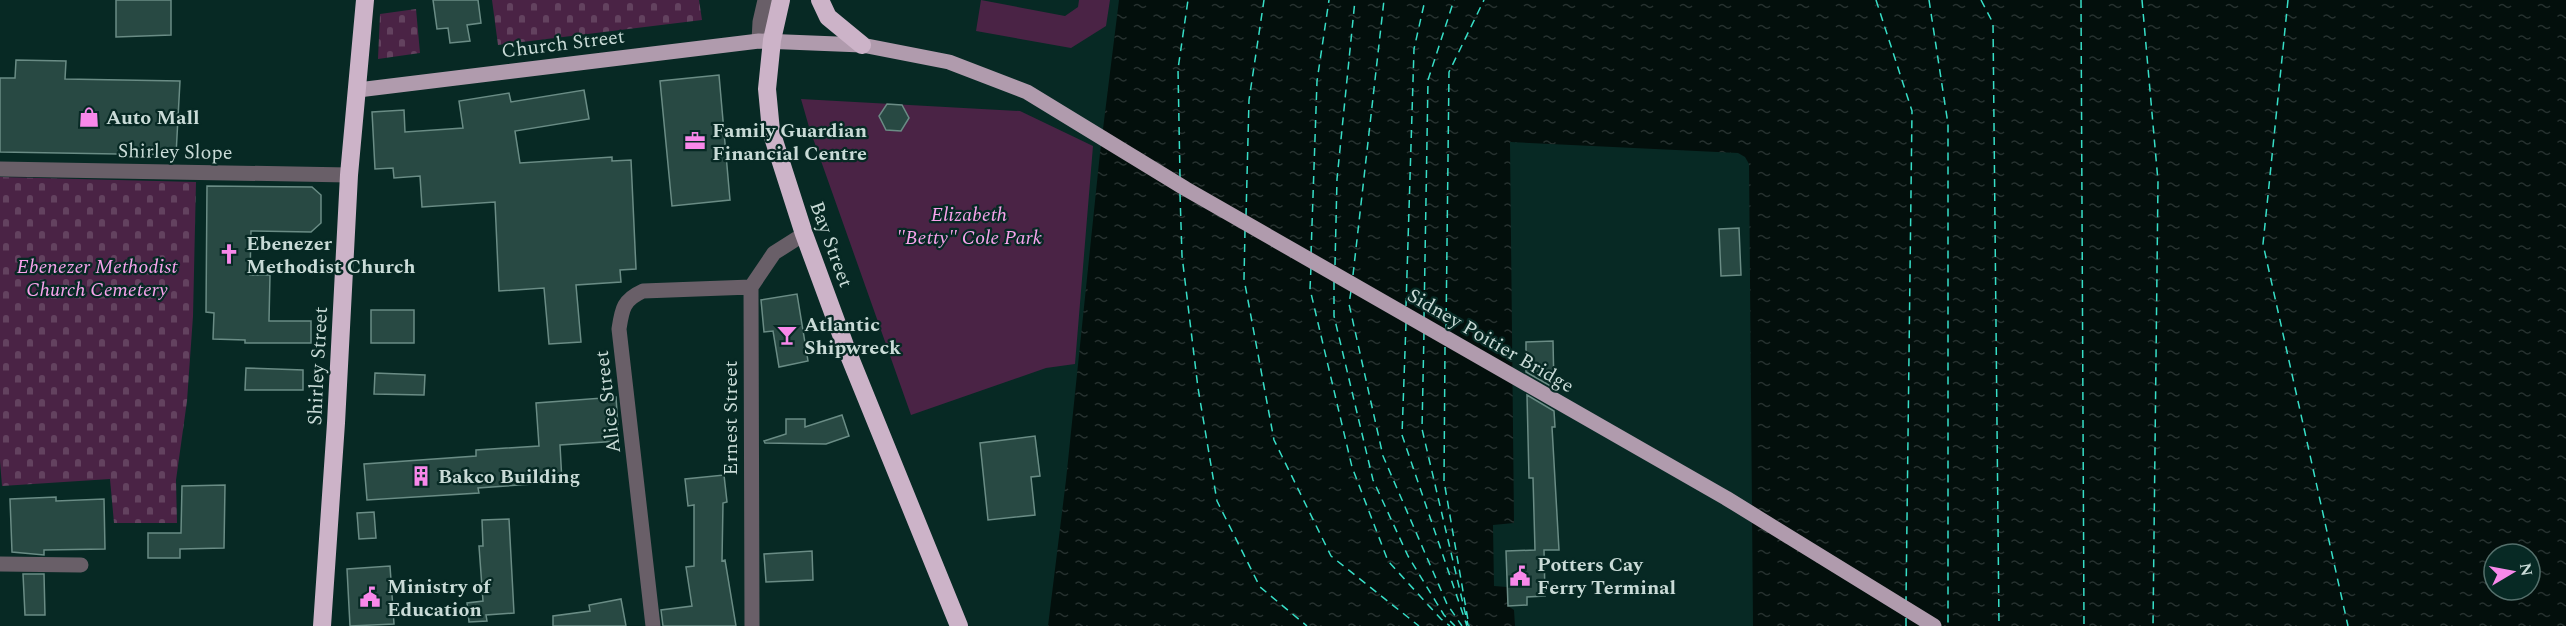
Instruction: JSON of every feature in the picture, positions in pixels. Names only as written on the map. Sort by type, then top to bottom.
[{"type":"highway","name":"Shirley Street","points":[[322,626],[338,401],[349,175],[364,0]]},
{"type":"highway","name":"Bay Street","points":[[781,0],[766,40],[771,131],[804,234],[846,348],[959,626]]},
{"type":"highway","points":[[820,0],[828,17],[862,45]]},
{"type":"main road","name":"Church Street","points":[[358,90],[766,40],[862,45]]},
{"type":"main road","name":"Sidney Poitier Bridge","points":[[862,45],[950,62],[1027,92],[1196,195],[1726,498],[1934,626]]},
{"type":"street","points":[[765,0],[760,22],[766,40]]},
{"type":"street","name":"Shirley Slope","points":[[0,169],[349,175]]},
{"type":"street","points":[[751,287],[774,254],[804,234]]},
{"type":"street","name":"Alice Street","points":[[654,626],[619,329],[622,311],[631,297],[644,291],[751,287]]},
{"type":"street","name":"Ernest Street","points":[[751,287],[753,626]]},
{"type":"street","points":[[0,564],[81,565]]},
{"type":"green space","points":[[492,0],[699,0],[702,20],[498,45]]},
{"type":"green space","points":[[981,0],[1065,16],[1078,7],[1079,0],[1110,0],[1106,26],[1071,48],[976,31]]},
{"type":"green space","points":[[416,9],[420,53],[378,59],[380,14]]},
{"type":"green space","name":"Elizabeth \"Betty\" Cole Park","points":[[801,99],[1020,111],[1093,146],[1075,364],[1046,368],[911,415]]},
{"type":"green space","name":"Ebenezer Methodist Church Cemetery","points":[[0,177],[196,182],[193,316],[187,401],[176,480],[177,523],[114,523],[110,479],[2,486],[0,461]]},
{"type":"water","points":[[1119,0],[2566,0],[2566,626],[1753,626],[1749,164],[1745,157],[1738,153],[1510,142],[1514,523],[1493,525],[1494,586],[1507,587],[1508,606],[1514,610],[1515,626],[1048,626],[1066,480],[1100,153]]},
{"type":"building","points":[[116,0],[171,0],[171,35],[116,37]]},
{"type":"building","points":[[433,0],[478,0],[481,23],[467,25],[470,41],[450,43],[448,28],[437,29]]},
{"type":"building","name":"Auto Mall","points":[[16,60],[66,61],[65,79],[180,81],[176,155],[0,152],[0,78],[15,78]]},
{"type":"building","name":"Family Guardian Financial Centre","points":[[719,75],[730,200],[672,206],[660,81]]},
{"type":"building","points":[[584,90],[589,119],[515,131],[520,163],[612,157],[612,161],[631,160],[636,269],[620,270],[621,282],[576,285],[581,342],[549,344],[544,288],[499,291],[495,202],[422,207],[420,176],[394,178],[393,168],[375,169],[372,112],[404,110],[405,132],[463,128],[459,101],[509,93],[511,102]]},
{"type":"building","points":[[887,104],[902,105],[909,118],[901,131],[886,130],[879,116]]},
{"type":"building","name":"Ebenezer Methodist Church","points":[[207,186],[312,187],[321,195],[321,223],[311,232],[251,231],[250,275],[270,275],[269,321],[311,321],[311,343],[245,343],[245,340],[213,339],[214,313],[206,312]]},
{"type":"building","points":[[1739,228],[1741,275],[1721,276],[1719,229]]},
{"type":"building","points":[[797,294],[808,361],[779,367],[773,331],[764,332],[761,300]]},
{"type":"building","points":[[371,310],[414,310],[414,343],[371,343]]},
{"type":"building","points":[[1553,341],[1554,388],[1526,372],[1526,342]]},
{"type":"building","points":[[246,368],[303,370],[303,390],[245,390]]},
{"type":"building","points":[[375,373],[425,375],[424,395],[374,394]]},
{"type":"building","points":[[1527,395],[1554,411],[1555,427],[1552,427],[1559,550],[1544,550],[1545,596],[1527,597],[1527,605],[1508,606],[1506,551],[1535,550],[1533,478],[1529,478]]},
{"type":"building","points":[[616,397],[619,441],[560,445],[562,482],[478,488],[479,493],[367,500],[364,464],[476,456],[476,450],[539,446],[536,403]]},
{"type":"building","points":[[842,415],[849,436],[826,444],[765,443],[764,441],[786,434],[786,419],[805,419],[805,427]]},
{"type":"building","points":[[1035,436],[1040,476],[1031,477],[1035,515],[988,520],[980,443]]},
{"type":"building","points":[[724,475],[727,502],[723,503],[722,561],[725,560],[736,626],[663,626],[661,610],[692,606],[686,567],[694,566],[694,505],[688,506],[685,479]]},
{"type":"building","points":[[225,485],[224,548],[180,549],[180,558],[148,558],[148,533],[181,533],[182,486]]},
{"type":"building","points":[[56,497],[56,501],[104,499],[105,549],[44,550],[44,555],[12,552],[10,499]]},
{"type":"building","points":[[374,512],[376,538],[359,539],[357,513]]},
{"type":"building","points":[[509,519],[514,613],[486,615],[487,621],[469,622],[467,603],[483,601],[479,546],[483,546],[482,520]]},
{"type":"building","points":[[812,551],[813,580],[766,582],[764,554]]},
{"type":"building","name":"Ministry of Education","points":[[390,566],[394,624],[350,626],[347,569]]},
{"type":"building","points":[[23,574],[44,574],[45,615],[25,615]]},
{"type":"building","points":[[621,599],[626,626],[553,626],[553,616],[590,611],[589,605]]},
{"type":"ferry route","points":[[1180,177],[1178,69],[1188,0]]},
{"type":"ferry route","points":[[1246,216],[1249,100],[1264,0]]},
{"type":"ferry route","points":[[1311,254],[1317,81],[1329,0]]},
{"type":"ferry route","points":[[1335,265],[1337,179],[1355,0]]},
{"type":"ferry route","points":[[1353,275],[1384,0]]},
{"type":"ferry route","points":[[1406,306],[1414,49],[1425,0]]},
{"type":"ferry route","points":[[1424,318],[1428,80],[1454,0]]},
{"type":"ferry route","points":[[1446,330],[1449,72],[1484,0]]},
{"type":"ferry route","points":[[1876,0],[1912,111],[1906,601]]},
{"type":"ferry route","points":[[1929,0],[1948,124],[1948,626]]},
{"type":"ferry route","points":[[1981,0],[1993,23],[1999,626]]},
{"type":"ferry route","points":[[2081,0],[2084,626]]},
{"type":"ferry route","points":[[2142,0],[2158,181],[2153,626]]},
{"type":"ferry route","points":[[2288,0],[2263,244],[2348,626]]},
{"type":"ferry route","points":[[1180,194],[1182,256],[1198,388],[1217,501],[1260,587],[1307,626]]},
{"type":"ferry route","points":[[1245,230],[1244,279],[1274,440],[1331,556],[1419,626]]},
{"type":"ferry route","points":[[1311,267],[1310,289],[1352,467],[1388,561],[1450,626]]},
{"type":"ferry route","points":[[1334,282],[1334,316],[1373,480],[1408,556],[1444,615],[1455,626]]},
{"type":"ferry route","points":[[1351,291],[1349,304],[1383,456],[1447,604],[1462,626]]},
{"type":"ferry route","points":[[1406,323],[1402,435],[1467,626]]},
{"type":"ferry route","points":[[1424,332],[1422,429],[1468,625]]},
{"type":"ferry route","points":[[1445,347],[1444,481],[1469,626]]},
{"type":"ferry route","points":[[1906,618],[1906,626]]},
{"type":"place","name":"Auto Mall","points":[[89,117]]},
{"type":"place","name":"Family Guardian Financial Centre","points":[[695,141]]},
{"type":"place","name":"Ebenezer Methodist Church","points":[[229,254]]},
{"type":"place","name":"Atlantic Shipwreck","points":[[787,335]]},
{"type":"place","name":"Bakco Building","points":[[421,476]]},
{"type":"place","name":"Potters Cay Ferry Terminal","points":[[1520,576]]},
{"type":"place","name":"Ministry of Education","points":[[370,597]]}]
